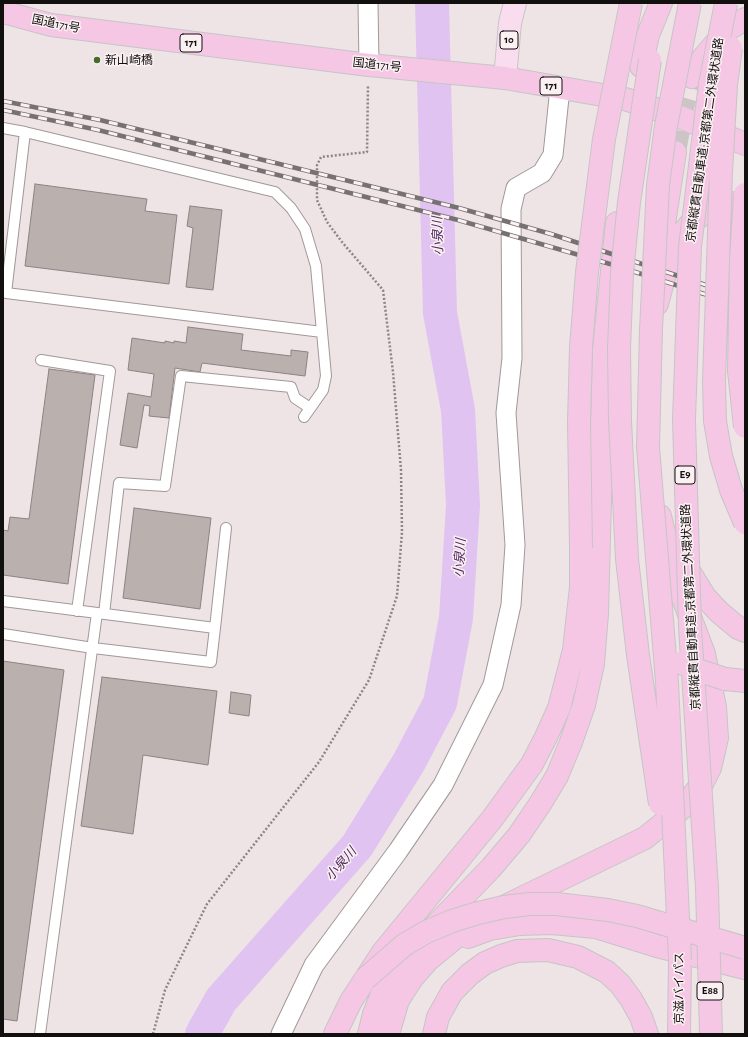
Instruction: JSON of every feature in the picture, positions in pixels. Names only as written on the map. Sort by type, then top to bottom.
[{"type":"highway","points":[[337,1029],[365,979],[404,924],[492,819],[532,764],[549,731],[567,680],[574,650],[581,587],[579,422],[581,347],[587,272],[604,139],[631,3]]},
{"type":"highway","points":[[641,66],[648,35],[662,3]]},
{"type":"highway","points":[[662,3],[650,60],[629,202],[622,273],[619,349],[620,420],[627,559],[638,655],[664,833],[679,951]]},
{"type":"highway","points":[[679,951],[666,682],[648,447],[651,322],[658,185],[666,126],[690,3]]},
{"type":"highway","name":"京都縦貫自動車道;京都第二外環状道路","points":[[708,949],[707,888],[690,628],[684,420],[690,247],[709,91],[726,3]]},
{"type":"highway","points":[[738,3],[725,100],[714,381],[715,421],[721,456],[731,490],[745,524]]},
{"type":"highway","name":"国道171号","points":[[3,12],[51,25],[375,65],[506,78],[625,99],[680,118],[745,144]]},
{"type":"highway","points":[[692,77],[703,58],[727,30],[745,19]]},
{"type":"highway","points":[[388,1034],[398,1000],[413,977],[428,960],[483,917],[646,838],[686,805],[703,782],[710,768],[717,738],[716,707],[704,654],[674,574],[658,510],[643,432],[646,343],[675,152]]},
{"type":"highway","points":[[369,1034],[374,1014],[386,984],[405,957],[491,868],[519,835],[557,776],[584,705],[593,664],[597,614],[604,349],[612,260],[625,153]]},
{"type":"highway","points":[[745,194],[741,260],[739,371],[745,427]]},
{"type":"highway","points":[[646,343],[669,259],[679,237],[694,220],[712,208],[745,201]]},
{"type":"highway","points":[[600,490],[605,528],[613,562],[637,614],[667,654],[682,664],[735,680]]},
{"type":"highway","points":[[658,510],[688,572],[706,598],[719,612],[738,628],[745,631]]},
{"type":"highway","points":[[365,979],[404,945],[426,932],[452,921],[478,913],[504,907],[530,904],[557,904],[608,910],[637,916],[745,948]]},
{"type":"highway","points":[[428,960],[470,936],[490,929],[520,924],[551,922],[596,927],[657,946],[745,968]]},
{"type":"highway","name":"E88","points":[[708,949],[711,1034]]},
{"type":"highway","points":[[434,1034],[438,1017],[452,992],[470,974],[485,963],[501,956],[532,950],[562,952],[578,956],[607,972],[620,984],[632,999],[647,1034]]},
{"type":"highway","name":"京滋バイパス","points":[[679,951],[679,1034]]},
{"type":"main road","name":"10","points":[[506,78],[510,23],[515,3]]},
{"type":"street","points":[[368,3],[375,65]]},
{"type":"street","points":[[281,1034],[314,965],[398,851],[443,785],[493,685],[511,605],[515,545],[506,413],[512,358],[511,209],[516,188],[542,172],[553,155],[560,88]]},
{"type":"lane","points":[[3,128],[26,132],[275,192],[291,208],[305,229],[316,266],[326,376],[323,390],[304,417]]},
{"type":"lane","points":[[26,132],[5,280],[6,293],[322,332]]},
{"type":"lane","points":[[41,360],[110,371],[77,611]]},
{"type":"lane","points":[[40,1034],[93,648],[101,614],[119,483],[165,486],[181,376],[291,387],[296,398],[310,408]]},
{"type":"lane","points":[[3,634],[93,648],[211,662],[226,528]]},
{"type":"lane","points":[[3,601],[215,628]]},
{"type":"path","points":[[153,1034],[165,990],[207,904],[319,762],[369,680],[397,596],[402,532],[401,470],[393,372],[383,290],[338,237],[327,222],[317,200],[317,165],[321,157],[367,152],[375,65]]},
{"type":"building","points":[[35,184],[147,199],[145,211],[177,215],[169,284],[25,266]]},
{"type":"building","points":[[190,206],[222,210],[213,290],[186,287],[193,228],[187,226]]},
{"type":"building","points":[[188,327],[243,334],[241,350],[291,356],[291,350],[308,352],[305,376],[202,363],[200,372],[175,368],[169,418],[149,416],[150,406],[144,405],[137,448],[120,445],[128,393],[151,397],[154,374],[128,370],[132,338],[165,343],[165,341],[174,343],[174,341],[186,343]]},
{"type":"building","points":[[49,369],[95,375],[68,584],[3,575],[3,530],[8,531],[10,517],[29,519]]},
{"type":"building","points":[[134,508],[211,518],[200,609],[123,598]]},
{"type":"building","points":[[3,661],[64,670],[17,1021],[3,1019]]},
{"type":"building","points":[[102,677],[217,691],[208,765],[143,755],[133,834],[81,826]]},
{"type":"building","points":[[231,692],[251,695],[249,716],[229,713]]},
{"type":"waterway","name":"小泉川","points":[[202,1034],[221,1000],[357,846],[409,762],[440,703],[456,618],[463,505],[458,410],[440,313],[432,3]]},
{"type":"tunnel","points":[[675,152],[683,108],[692,77]]},
{"type":"railway","points":[[3,101],[100,120],[459,208],[551,234],[745,298]]},
{"type":"railway","points":[[3,110],[98,130],[458,220],[610,264],[745,307]]},
{"type":"place","name":"新山崎橋","points":[[97,60]]}]
